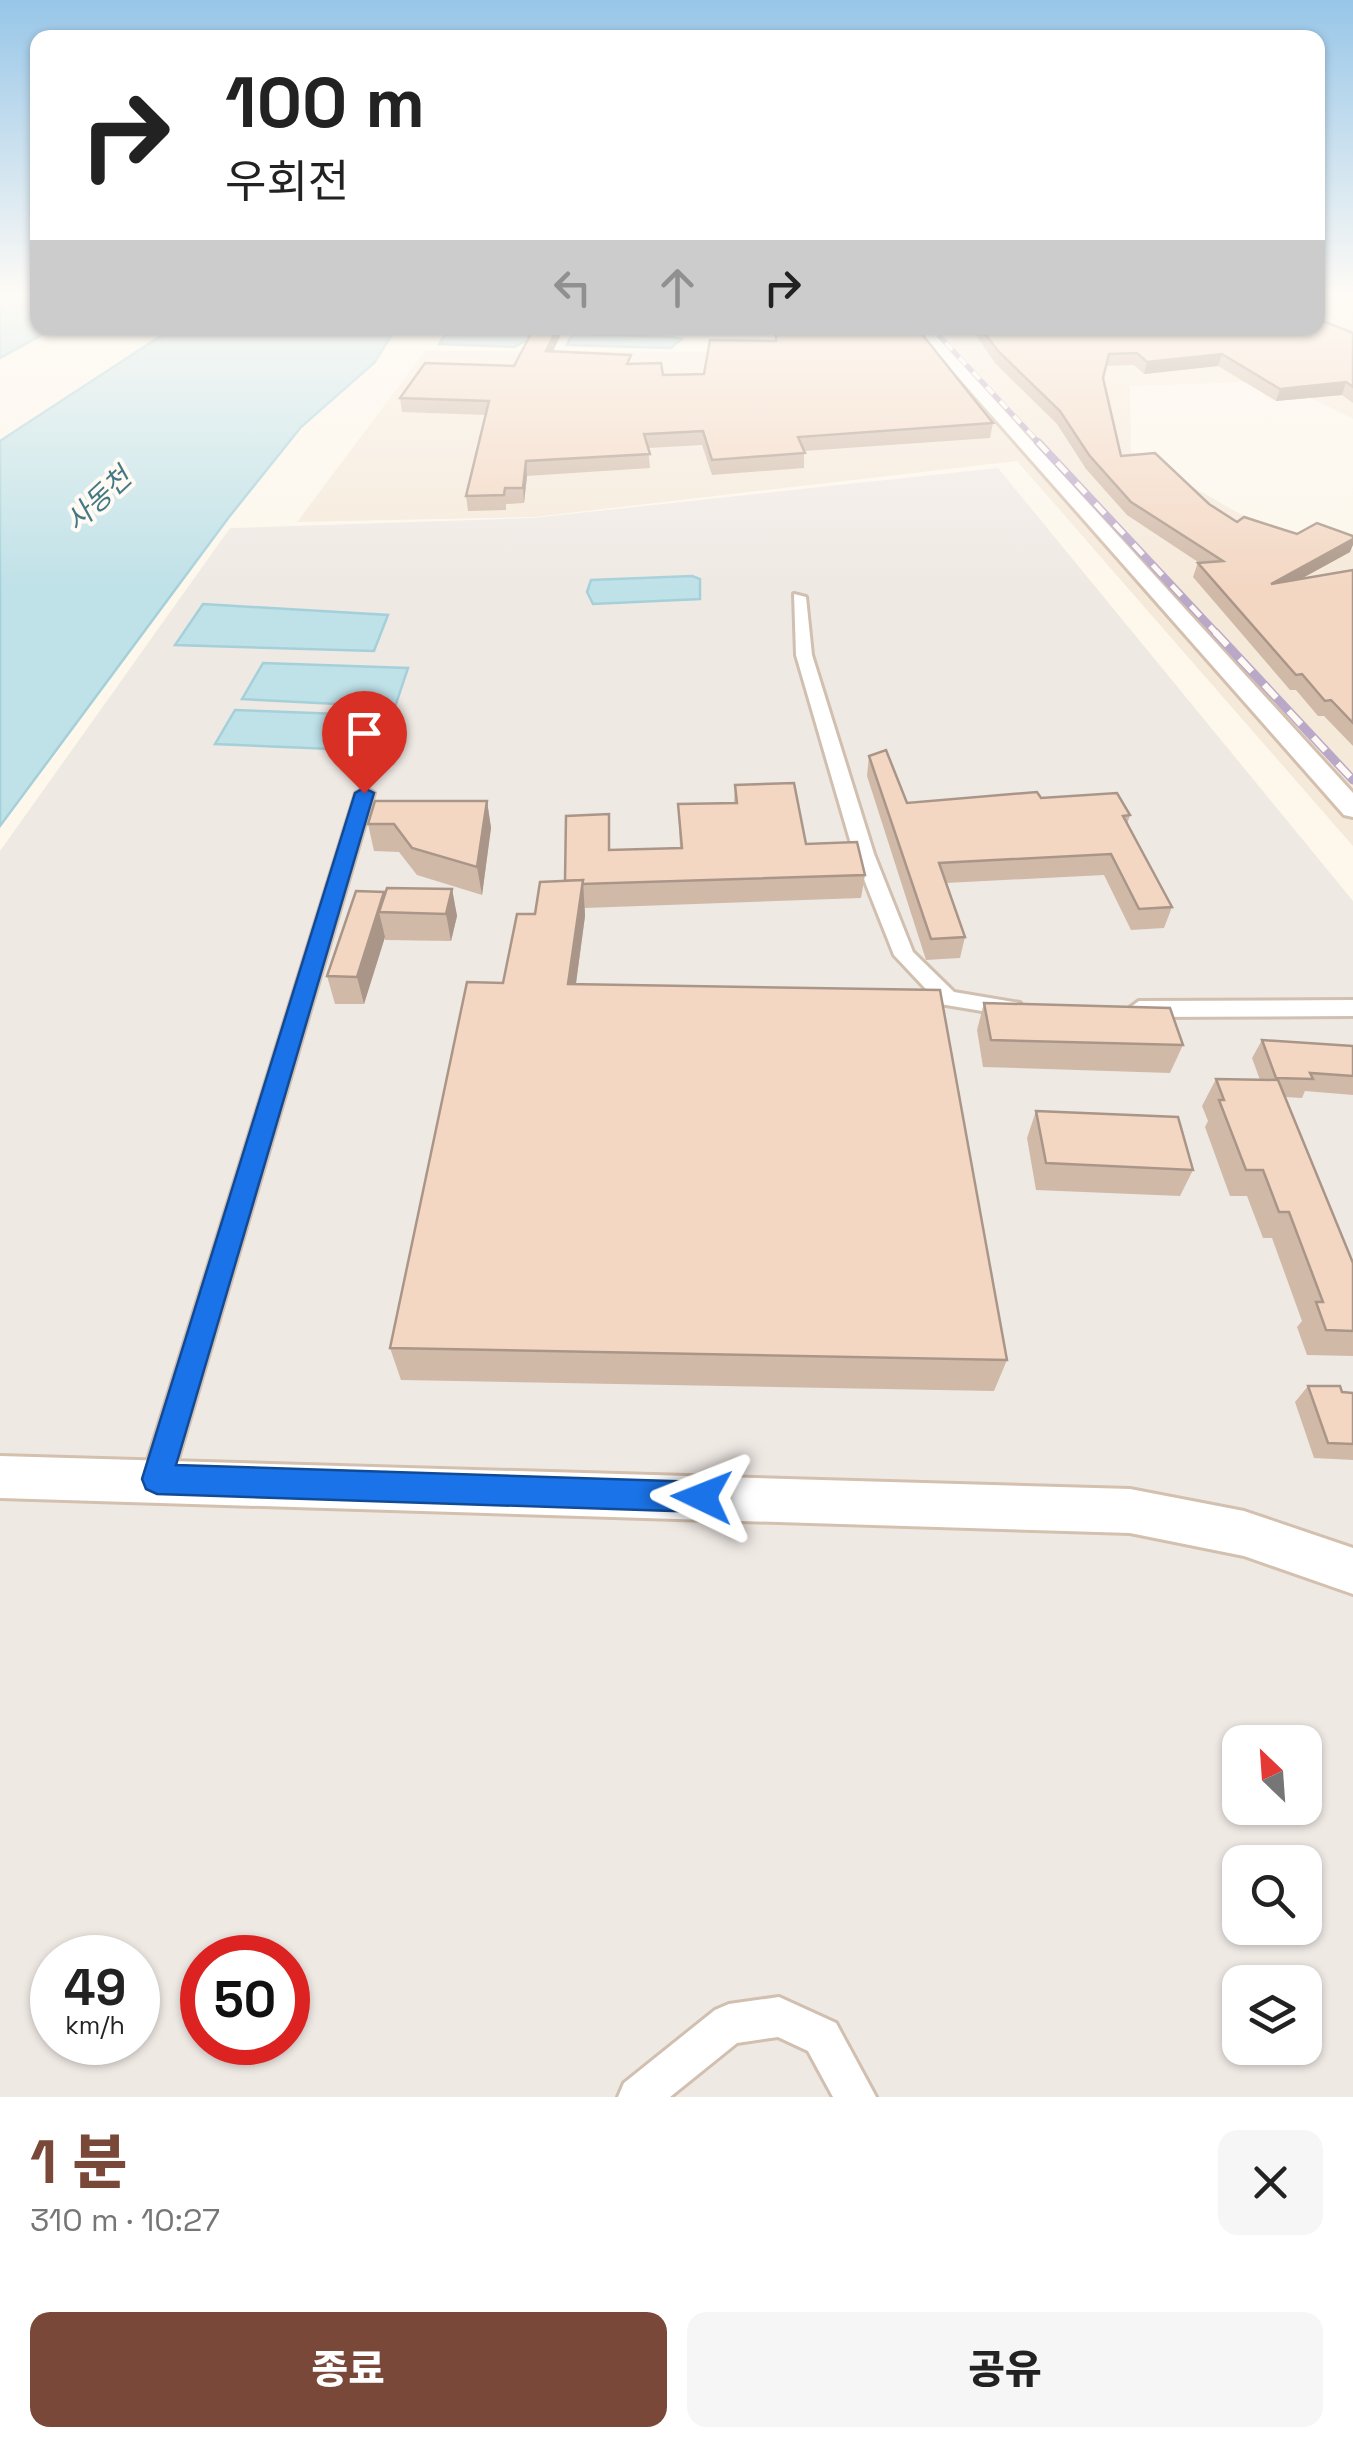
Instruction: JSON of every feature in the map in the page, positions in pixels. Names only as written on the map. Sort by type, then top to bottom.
[{"type":"main road","points":[[981,394],[1353,809]]},
{"type":"main road","points":[[0,1477],[1130,1511],[1214,1524],[1283,1541],[1353,1570]]},
{"type":"street","points":[[799,597],[804,655],[864,854],[904,955],[948,998],[992,1008],[1026,1008]]},
{"type":"street","points":[[157,1479],[364,793]]},
{"type":"street","points":[[1115,1009],[1353,1008]]},
{"type":"street","points":[[638,2097],[729,2024],[779,2017],[822,2037],[856,2097]]},
{"type":"shaded area","points":[[393,394],[1130,394],[1131,452],[1272,532],[1353,550],[1353,846],[1017,461],[534,517],[297,522]]},
{"type":"shaded area","points":[[1303,394],[1353,394],[1353,419]]},
{"type":"shaded area","points":[[998,468],[1353,901],[1353,2097],[0,2097],[0,851],[230,528],[532,518]]},
{"type":"water","name":"사동천","points":[[72,394],[339,394],[301,427],[229,517],[0,826],[0,441]]},
{"type":"water","points":[[692,576],[700,579],[700,599],[593,604],[587,592],[591,580]]},
{"type":"water","points":[[203,604],[388,615],[374,651],[175,645]]},
{"type":"water","points":[[263,663],[408,668],[395,707],[242,699]]},
{"type":"water","points":[[235,710],[393,717],[379,751],[215,744]]},
{"type":"building","points":[[403,394],[970,394],[993,423],[798,437],[805,453],[712,460],[703,431],[644,434],[650,454],[526,461],[523,488],[505,488],[504,495],[466,496],[489,401],[400,398]]},
{"type":"building","points":[[1042,394],[1107,394],[1121,456],[1155,453],[1209,504],[1237,522],[1244,517],[1297,534],[1317,523],[1353,536],[1271,584],[1353,570],[1353,723],[1331,700],[1325,701],[1302,674],[1296,675],[1198,563],[1223,561],[1131,502],[1089,455],[1060,411]]},
{"type":"building","points":[[886,750],[907,803],[1037,792],[1041,798],[1117,793],[1130,815],[1123,816],[1172,907],[1139,909],[1111,854],[939,863],[965,937],[931,939],[869,756]]},
{"type":"building","points":[[794,783],[806,844],[857,842],[865,875],[582,884],[583,880],[565,881],[566,816],[609,814],[609,850],[682,848],[678,804],[737,803],[735,785]]},
{"type":"building","points":[[375,801],[487,801],[477,867],[412,848],[394,824],[368,824]]},
{"type":"building","points":[[583,880],[568,984],[940,990],[1007,1360],[390,1348],[467,982],[503,983],[517,914],[535,914],[540,882]]},
{"type":"building","points":[[387,888],[452,889],[446,914],[379,912]]},
{"type":"building","points":[[356,891],[384,892],[357,977],[327,976]]},
{"type":"building","points":[[984,1003],[1170,1008],[1183,1045],[991,1040]]},
{"type":"building","points":[[1262,1040],[1353,1046],[1353,1076],[1310,1073],[1313,1079],[1276,1078]]},
{"type":"building","points":[[1216,1079],[1278,1080],[1353,1263],[1353,1331],[1326,1330],[1316,1302],[1323,1302],[1289,1212],[1279,1212],[1263,1170],[1246,1170],[1219,1100],[1224,1100]]},
{"type":"building","points":[[1036,1111],[1178,1117],[1193,1170],[1046,1163]]},
{"type":"building","points":[[1308,1386],[1340,1386],[1342,1392],[1353,1393],[1353,1444],[1328,1443]]},
{"type":"railway","points":[[993,394],[1041,445]]},
{"type":"railway","points":[[1038,442],[1217,634]]},
{"type":"railway","points":[[1215,632],[1353,780]]},
{"type":"route","points":[[364,793],[157,1479],[702,1497]]}]
